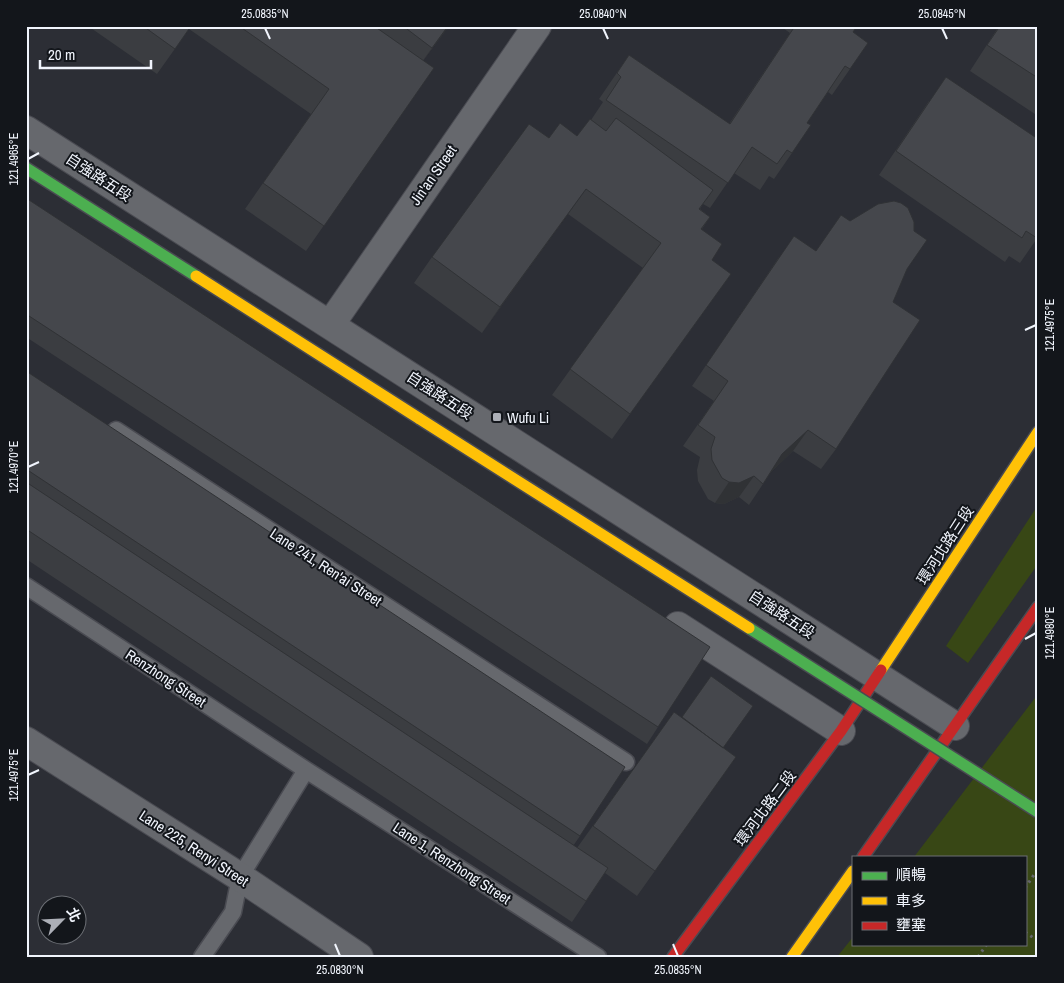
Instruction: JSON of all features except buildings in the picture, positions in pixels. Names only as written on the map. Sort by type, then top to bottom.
[{"type":"main road","points":[[26,168],[1038,812]]},
{"type":"main road","name":"環河北路三段","points":[[878,675],[1038,432]]},
{"type":"main road","points":[[864,856],[1038,607]]},
{"type":"main road","name":"環河北路二段","points":[[673,957],[841,731],[878,675]]},
{"type":"main road","points":[[792,957],[852,872]]},
{"type":"street","name":"Jin'an Street","points":[[330,325],[537,26]]},
{"type":"street","name":"自強路五段","points":[[26,130],[955,726]]},
{"type":"street","points":[[660,614],[841,731]]},
{"type":"street","name":"Lane 225, Renyi Street","points":[[26,741],[240,877],[359,957]]},
{"type":"lane","name":"Lane 241, Ren'ai Street","points":[[101,421],[626,762]]},
{"type":"lane","name":"Renzhong Street","points":[[26,586],[306,770]]},
{"type":"lane","points":[[202,957],[233,912],[240,877],[306,770]]},
{"type":"lane","name":"Lane 1, Renzhong Street","points":[[306,770],[598,957]]},
{"type":"path","points":[[1026,887],[1038,869]]},
{"type":"path","points":[[1026,933],[1038,940]]},
{"type":"path","points":[[978,957],[986,946]]},
{"type":"green space","points":[[1038,505],[1038,564],[968,663],[946,646]]},
{"type":"green space","points":[[1038,694],[1038,957],[837,957],[852,938],[852,946],[1026,946],[1026,856],[915,856]]},
{"type":"traffic: fast","points":[[26,168],[196,276]]},
{"type":"traffic: fast","points":[[749,628],[1038,812]]},
{"type":"traffic: slow","points":[[196,276],[420,419]]},
{"type":"traffic: slow","points":[[420,419],[749,628]]},
{"type":"traffic: slow","points":[[881,670],[1038,432]]},
{"type":"traffic: slow","points":[[792,957],[852,872]]},
{"type":"traffic: jam","points":[[864,856],[1038,607]]},
{"type":"traffic: jam","points":[[673,957],[841,731],[881,670]]},
{"type":"place","name":"Wufu Li","points":[[497,417]]}]
